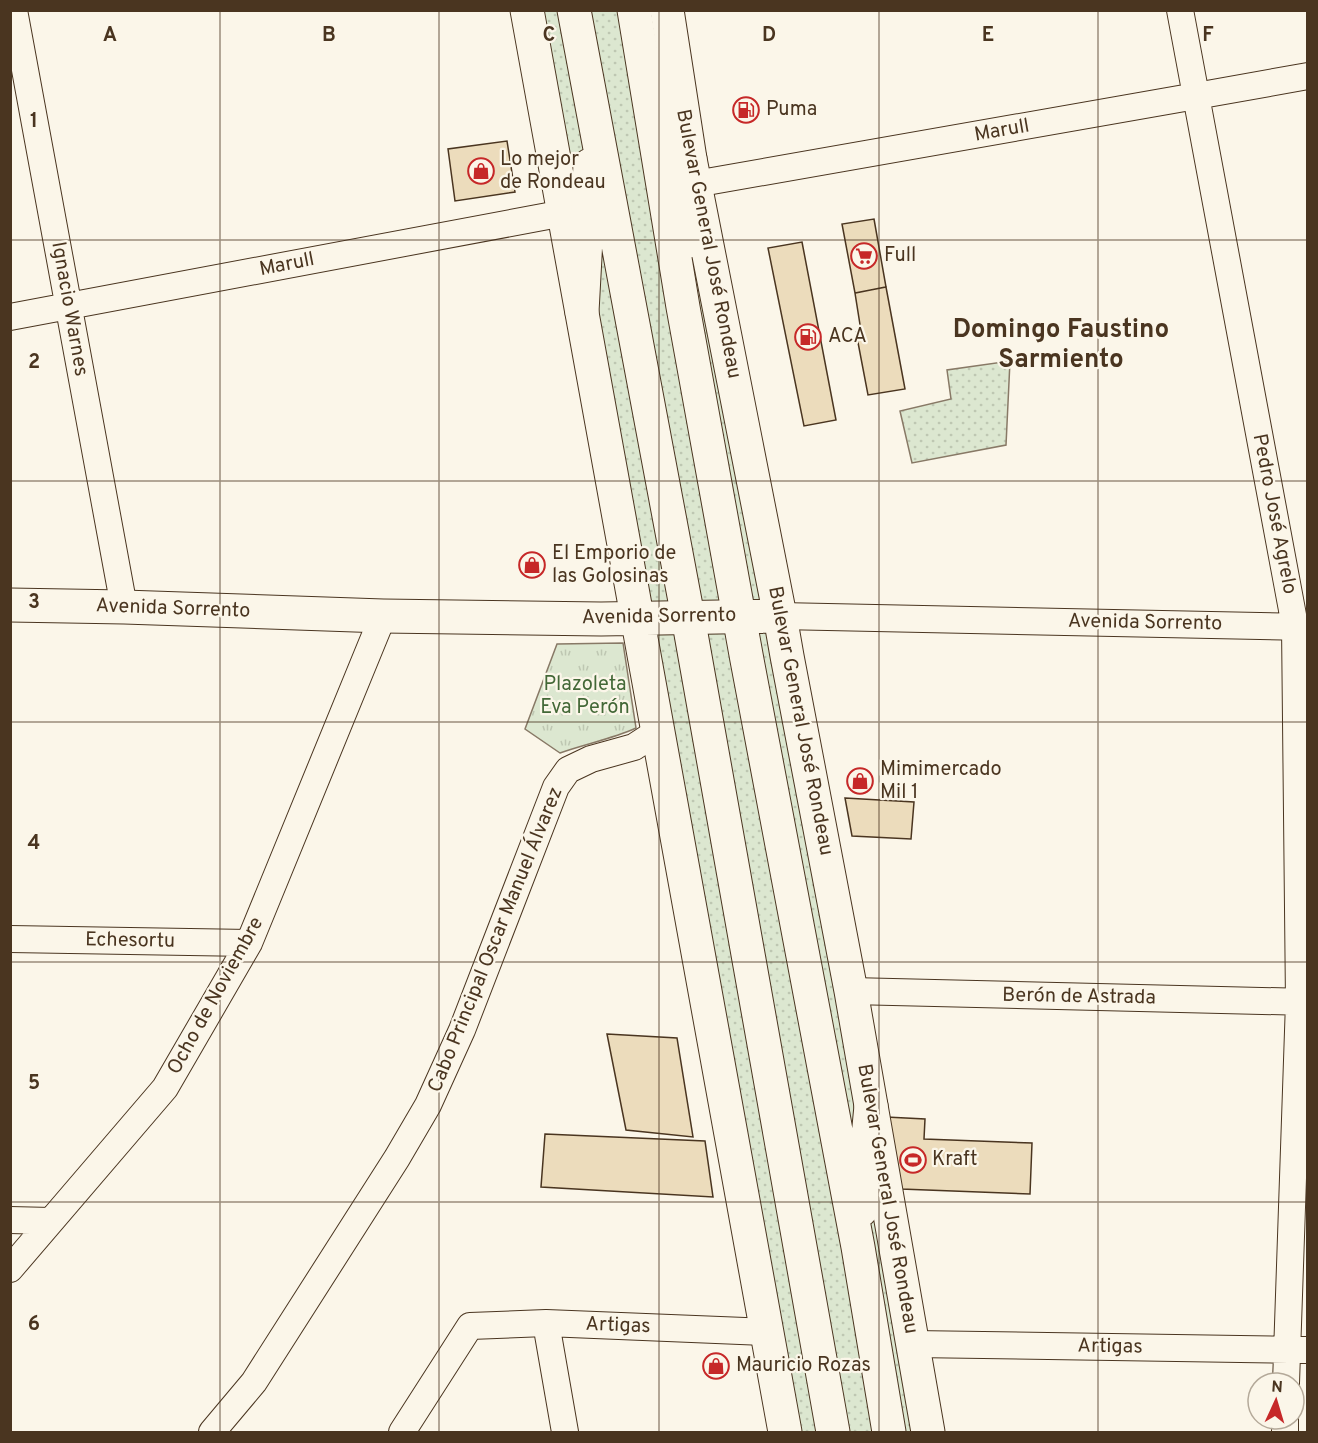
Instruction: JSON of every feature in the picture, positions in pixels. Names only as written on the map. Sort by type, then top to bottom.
[{"type":"main road","points":[[527,10],[785,1432]]},
{"type":"main road","points":[[574,10],[688,617],[833,1432]]},
{"type":"main road","name":"Bulevar General José Rondeau","points":[[634,10],[682,307],[858,1247],[890,1432]]},
{"type":"main road","name":"Bulevar General José Rondeau","points":[[667,10],[693,171],[851,992],[928,1432]]},
{"type":"main road","points":[[582,312],[593,112]]},
{"type":"main road","points":[[682,307],[693,171]]},
{"type":"main road","name":"Avenida Sorrento","points":[[10,605],[383,616],[637,618],[780,616]]},
{"type":"main road","points":[[858,1247],[871,1106]]},
{"type":"street","name":"Ignacio Warnes","points":[[14,10],[124,607]]},
{"type":"street","name":"Pedro José Agrelo","points":[[1180,10],[1301,626],[1303,1002],[1297,1350],[1290,1371]]},
{"type":"street","name":"Marull","points":[[693,171],[1196,96],[1308,76]]},
{"type":"street","name":"Marull","points":[[10,317],[564,213]]},
{"type":"street","name":"Ocho de Noviembre","points":[[10,1269],[165,1088],[249,943],[383,616]]},
{"type":"street","name":"Avenida Sorrento","points":[[780,616],[1301,626]]},
{"type":"street","name":"Cabo Principal Oscar Manuel Álvarez","points":[[212,1432],[254,1382],[397,1158],[428,1105],[462,1030],[556,788],[568,770],[591,759],[634,747],[657,732]]},
{"type":"street","name":"Echesortu","points":[[10,939],[249,943]]},
{"type":"street","name":"Berón de Astrada","points":[[851,992],[1303,1002]]},
{"type":"street","points":[[10,1220],[51,1221]]},
{"type":"street","name":"Artigas","points":[[402,1432],[470,1326],[546,1323],[767,1332]]},
{"type":"street","points":[[546,1323],[565,1432]]},
{"type":"street","name":"Artigas","points":[[913,1344],[1297,1350]]},
{"type":"green space","points":[[527,11],[667,11],[928,1432],[785,1432]]},
{"type":"green space","points":[[1010,361],[1006,445],[912,463],[900,411],[951,399],[947,370]]},
{"type":"green space","name":"Plazoleta Eva Perón","points":[[623,643],[636,728],[560,753],[525,729],[557,644]]},
{"type":"building","name":"Lo mejor de Rondeau","points":[[507,141],[515,192],[455,201],[448,149]]},
{"type":"building","name":"Full","points":[[874,219],[886,287],[855,293],[842,224]]},
{"type":"building","points":[[802,242],[836,420],[804,426],[768,248]]},
{"type":"building","points":[[886,287],[905,389],[868,395],[856,332],[861,331],[855,293]]},
{"type":"building","points":[[845,798],[914,802],[911,839],[852,836]]},
{"type":"building","points":[[607,1034],[677,1038],[693,1137],[626,1130]]},
{"type":"building","points":[[886,1117],[925,1119],[924,1139],[1032,1143],[1030,1194],[901,1189]]},
{"type":"building","points":[[545,1134],[705,1141],[713,1197],[541,1187]]},
{"type":"place","name":"Puma","points":[[746,110]]},
{"type":"place","name":"Lo mejor de Rondeau","points":[[481,171]]},
{"type":"place","name":"Full","points":[[864,256]]},
{"type":"place","name":"ACA","points":[[808,337]]},
{"type":"place","name":"El Emporio de las Golosinas","points":[[532,565]]},
{"type":"place","name":"Mimimercado Mil 1","points":[[860,781]]},
{"type":"place","name":"Kraft","points":[[913,1160]]},
{"type":"place","name":"Mauricio Rozas","points":[[716,1366]]},
{"type":"district","name":"Domingo Faustino Sarmiento","points":[[1061,345]]}]
